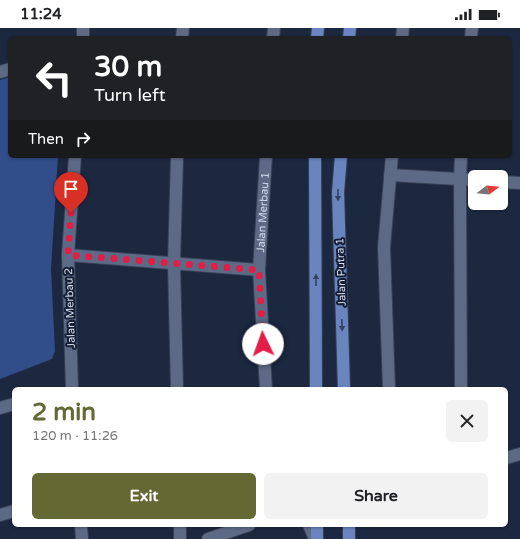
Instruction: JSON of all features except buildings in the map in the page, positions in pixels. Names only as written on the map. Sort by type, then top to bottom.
[{"type":"main road","points":[[315,158],[316,387]]},
{"type":"main road","name":"Jalan Putra 1","points":[[341,158],[338,192],[344,387]]},
{"type":"main road","points":[[316,539],[317,527]]},
{"type":"main road","points":[[349,527],[349,539]]},
{"type":"street","name":"Jalan Merbau 2","points":[[69,387],[68,255],[75,158]]},
{"type":"street","points":[[177,387],[174,264],[178,158]]},
{"type":"street","name":"Jalan Merbau 1","points":[[266,158],[259,270],[266,387]]},
{"type":"street","points":[[389,387],[384,247],[392,158]]},
{"type":"street","points":[[461,387],[460,179],[462,158]]},
{"type":"street","points":[[390,174],[468,180]]},
{"type":"street","points":[[508,182],[520,183]]},
{"type":"street","points":[[68,255],[259,270]]},
{"type":"street","points":[[0,408],[12,405]]},
{"type":"street","points":[[508,457],[520,454]]},
{"type":"street","points":[[0,515],[12,511]]},
{"type":"street","points":[[81,527],[82,539]]},
{"type":"street","points":[[180,527],[180,539]]},
{"type":"street","points":[[208,539],[243,527]]},
{"type":"street","points":[[310,527],[316,539]]},
{"type":"shaded area","points":[[8,78],[8,158],[58,158],[51,269],[55,351],[52,359],[0,379],[0,80]]},
{"type":"route","points":[[71,213],[68,255],[259,270],[263,344]]}]
